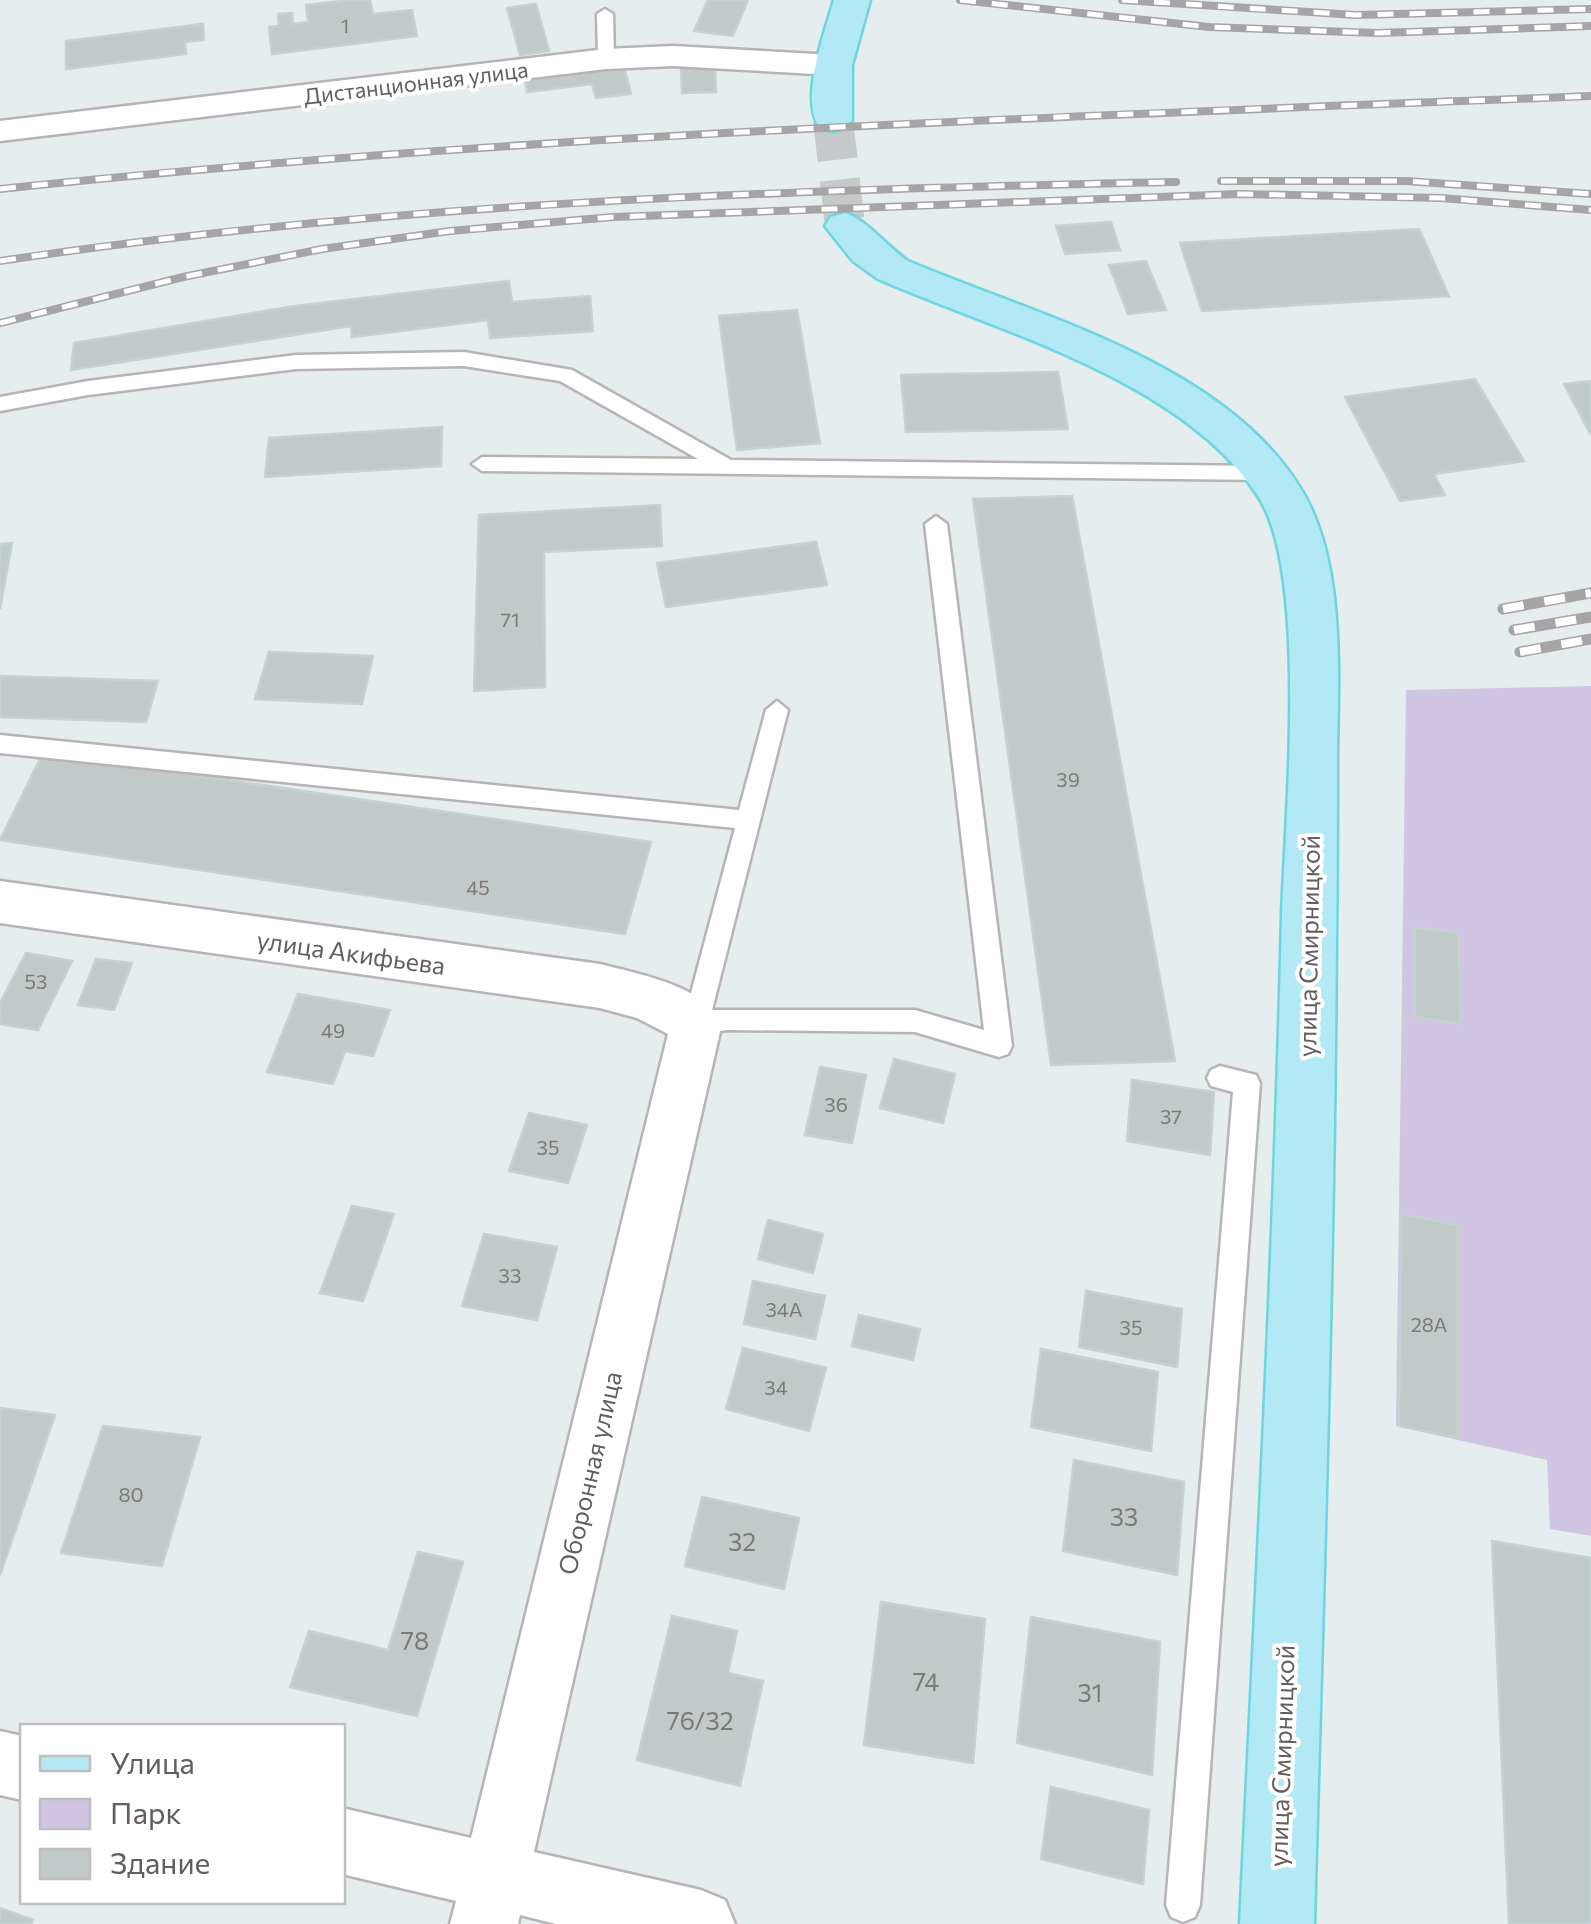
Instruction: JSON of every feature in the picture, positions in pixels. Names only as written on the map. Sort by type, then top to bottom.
[{"type":"main road","points":[[832,120],[833,65],[852,0]]},
{"type":"main road","name":"улица Смирницкой","points":[[845,226],[867,252],[893,270],[1157,384],[1200,411],[1266,473],[1291,518],[1314,636],[1305,1189],[1277,1924]]},
{"type":"street","name":"Дистанционная улица","points":[[0,132],[606,59],[674,56],[833,65]]},
{"type":"street","name":"улица Акифьева","points":[[0,902],[600,986],[648,999],[696,1023]]},
{"type":"street","name":"Оборонная улица","points":[[490,1900],[696,1023]]},
{"type":"street","points":[[345,1842],[490,1900],[701,1924]]},
{"type":"lane","points":[[605,14],[606,59]]},
{"type":"lane","points":[[0,404],[88,388],[296,362],[464,360],[566,375],[727,467]]},
{"type":"lane","points":[[482,464],[1266,473]]},
{"type":"lane","points":[[776,710],[696,1023],[744,1019],[915,1020],[999,1046],[936,524]]},
{"type":"lane","points":[[0,744],[748,820]]},
{"type":"lane","points":[[1183,1904],[1247,1083],[1220,1078]]},
{"type":"green space","points":[[1591,686],[1591,1536],[1550,1529],[1547,1460],[1396,1426],[1406,690]]},
{"type":"building","points":[[370,0],[373,14],[412,10],[417,36],[272,54],[269,27],[279,26],[278,14],[292,13],[293,24],[308,22],[306,5]]},
{"type":"building","points":[[708,0],[748,0],[733,36],[694,31]]},
{"type":"building","points":[[536,4],[549,51],[520,55],[507,8]]},
{"type":"building","points":[[203,24],[204,40],[185,42],[186,54],[66,69],[66,41]]},
{"type":"building","points":[[623,62],[631,94],[596,98],[592,84],[527,92],[525,80],[589,72],[588,66]]},
{"type":"building","points":[[715,67],[716,92],[682,93],[681,68]]},
{"type":"building","points":[[1111,222],[1120,250],[1065,254],[1056,226]]},
{"type":"building","points":[[1419,229],[1449,296],[1202,311],[1180,243]]},
{"type":"building","points":[[1146,261],[1166,310],[1128,314],[1109,265]]},
{"type":"building","points":[[509,281],[512,302],[590,296],[593,331],[490,338],[488,320],[352,337],[351,326],[71,370],[74,343],[295,306]]},
{"type":"building","points":[[797,310],[820,443],[737,450],[719,316]]},
{"type":"building","points":[[1058,372],[1068,429],[906,432],[901,375]]},
{"type":"building","points":[[1475,379],[1524,461],[1434,474],[1445,495],[1400,501],[1345,397]]},
{"type":"building","points":[[1591,381],[1591,435],[1564,384]]},
{"type":"building","points":[[442,427],[441,466],[265,477],[269,438]]},
{"type":"building","points":[[1072,496],[1175,1061],[1051,1065],[973,499]]},
{"type":"building","points":[[660,505],[662,546],[544,552],[545,687],[474,691],[479,515]]},
{"type":"building","points":[[816,542],[827,585],[666,607],[657,563]]},
{"type":"building","points":[[12,543],[0,609],[0,544]]},
{"type":"building","points":[[269,652],[373,656],[362,704],[255,699]]},
{"type":"building","points":[[0,676],[158,681],[146,722],[0,717]]},
{"type":"building","points":[[43,753],[651,842],[625,934],[0,840]]},
{"type":"building","points":[[1415,927],[1459,933],[1460,1024],[1415,1017]]},
{"type":"building","points":[[26,953],[72,961],[38,1030],[0,1024],[0,1003]]},
{"type":"building","points":[[96,959],[132,963],[114,1010],[78,1005]]},
{"type":"building","points":[[298,994],[390,1010],[373,1056],[345,1051],[333,1084],[267,1072]]},
{"type":"building","points":[[894,1059],[955,1074],[943,1123],[880,1108]]},
{"type":"building","points":[[820,1067],[866,1075],[852,1143],[805,1135]]},
{"type":"building","points":[[1132,1080],[1214,1092],[1210,1155],[1127,1141]]},
{"type":"building","points":[[529,1113],[587,1125],[568,1183],[509,1171]]},
{"type":"building","points":[[352,1206],[394,1214],[363,1301],[320,1293]]},
{"type":"building","points":[[1401,1214],[1458,1225],[1458,1438],[1399,1426]]},
{"type":"building","points":[[768,1220],[823,1234],[813,1273],[758,1259]]},
{"type":"building","points":[[484,1234],[557,1247],[537,1320],[462,1306]]},
{"type":"building","points":[[753,1281],[825,1296],[815,1339],[744,1324]]},
{"type":"building","points":[[1086,1291],[1182,1309],[1177,1367],[1079,1347]]},
{"type":"building","points":[[859,1315],[920,1329],[913,1360],[852,1346]]},
{"type":"building","points":[[743,1348],[826,1368],[809,1431],[726,1409]]},
{"type":"building","points":[[1041,1349],[1158,1372],[1151,1451],[1031,1427]]},
{"type":"building","points":[[0,1408],[55,1415],[0,1575]]},
{"type":"building","points":[[103,1426],[200,1437],[162,1566],[61,1553]]},
{"type":"building","points":[[1074,1460],[1184,1482],[1177,1575],[1063,1551]]},
{"type":"building","points":[[702,1497],[799,1518],[784,1589],[685,1566]]},
{"type":"building","points":[[1492,1541],[1591,1558],[1591,1924],[1509,1924]]},
{"type":"building","points":[[418,1552],[463,1562],[417,1716],[290,1687],[309,1631],[388,1650]]},
{"type":"building","points":[[881,1602],[985,1619],[973,1763],[864,1745]]},
{"type":"building","points":[[672,1616],[737,1631],[728,1673],[763,1681],[740,1786],[637,1760]]},
{"type":"building","points":[[1031,1617],[1160,1642],[1152,1775],[1017,1743]]},
{"type":"building","points":[[1051,1787],[1149,1810],[1143,1884],[1041,1859]]},
{"type":"building","points":[[0,1908],[33,1920],[31,1924],[0,1924]]},
{"type":"tunnel","points":[[833,120],[845,226]]},
{"type":"railway","points":[[960,0],[1209,27],[1378,33],[1591,26]]},
{"type":"railway","points":[[1122,0],[1356,15],[1591,9]]},
{"type":"railway","points":[[0,189],[397,154],[795,129],[1591,96]]},
{"type":"railway","points":[[1221,181],[1406,181],[1591,194]]},
{"type":"railway","points":[[0,261],[294,225],[586,202],[880,189],[1176,182]]},
{"type":"railway","points":[[0,323],[183,277],[322,249],[450,231],[613,217],[1239,194],[1441,198],[1591,210]]},
{"type":"railway","points":[[1503,609],[1591,593]]},
{"type":"railway","points":[[1514,630],[1591,617]]},
{"type":"railway","points":[[1520,652],[1591,639]]}]
